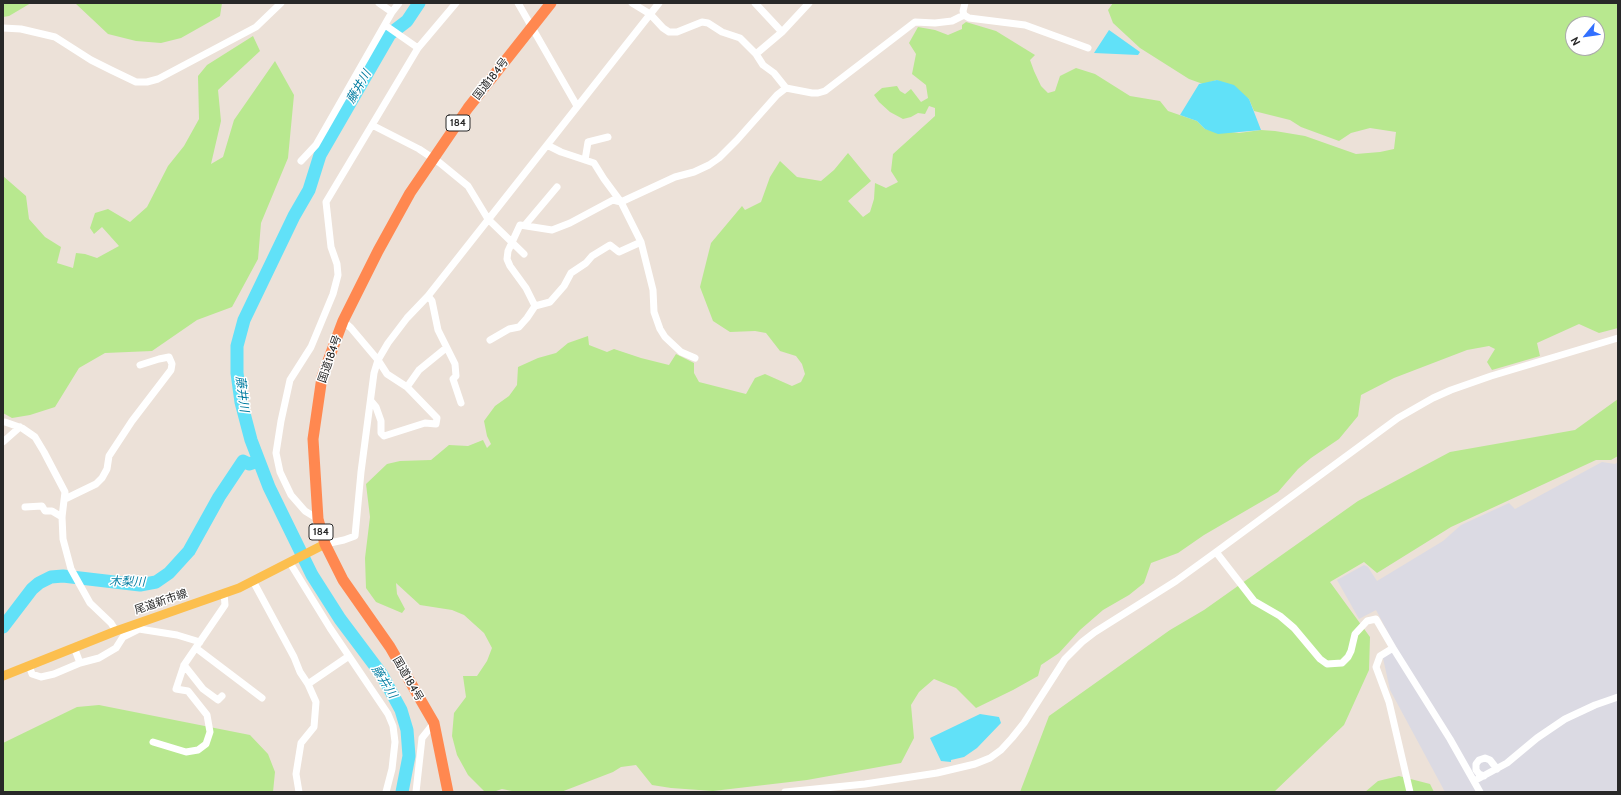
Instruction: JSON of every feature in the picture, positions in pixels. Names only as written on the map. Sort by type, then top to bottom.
[{"type":"highway","name":"国道184号","points":[[448,792],[434,723],[390,647],[320,547],[313,439],[322,377],[343,321],[410,193],[468,108],[551,3]]},
{"type":"main road","name":"尾道新市線","points":[[3,676],[116,631],[224,593],[290,563],[320,547]]},
{"type":"street","points":[[3,28],[22,29],[55,37],[91,60],[111,70],[136,82],[147,82],[158,79],[256,27],[281,3]]},
{"type":"street","points":[[379,3],[392,12]]},
{"type":"street","points":[[301,161],[316,145],[387,26],[392,12],[399,3]]},
{"type":"street","points":[[318,519],[305,511],[291,495],[280,472],[276,453],[290,380],[311,347],[333,294],[338,275],[337,264],[331,247],[326,202],[418,48],[456,3]]},
{"type":"street","points":[[518,3],[577,106]]},
{"type":"street","points":[[632,3],[650,14],[663,28],[669,32],[677,32],[702,22],[708,23],[722,32],[740,38],[756,54],[763,65],[774,73],[786,88],[812,93],[825,91],[915,22],[935,23],[952,21],[964,15]]},
{"type":"street","points":[[320,547],[355,536],[361,472],[374,373],[378,360],[388,343],[407,318],[428,296],[659,3]]},
{"type":"street","points":[[755,3],[782,32]]},
{"type":"street","points":[[756,54],[782,32],[809,3]]},
{"type":"street","points":[[964,15],[963,11],[965,3]]},
{"type":"street","points":[[964,15],[969,18],[1025,25],[1088,48]]},
{"type":"street","points":[[387,26],[418,48]]},
{"type":"street","points":[[535,306],[526,288],[510,266],[508,258],[508,251],[520,225],[552,230],[570,223],[613,200],[621,202],[675,177],[694,172],[709,165],[719,158],[737,140],[777,95],[786,88]]},
{"type":"street","points":[[372,125],[419,149],[440,162],[468,186],[488,219],[524,254]]},
{"type":"street","points":[[585,160],[588,142],[608,137]]},
{"type":"street","points":[[547,145],[561,152],[594,163],[621,202],[641,242],[653,290],[654,312],[664,337],[681,352],[695,358]]},
{"type":"street","points":[[525,225],[557,187]]},
{"type":"street","points":[[490,340],[509,329],[519,327],[535,306],[550,302],[564,286],[571,273],[586,263],[592,256],[610,245],[619,252],[641,242]]},
{"type":"street","points":[[428,296],[432,301],[438,330],[455,364],[456,376],[453,380],[461,403]]},
{"type":"street","points":[[343,321],[352,328],[378,360],[387,374],[407,387],[437,418],[436,424],[425,423],[384,436],[381,434],[381,421],[376,407],[370,401]]},
{"type":"street","points":[[784,792],[865,784],[937,773],[975,764],[990,758],[1001,750],[1024,723],[1072,650],[1095,632],[1176,581],[1398,418],[1433,398],[1490,376],[1618,338]]},
{"type":"street","points":[[407,387],[419,370],[446,348]]},
{"type":"street","points":[[65,499],[96,484],[102,478],[108,470],[108,456],[132,421],[171,370],[172,364],[169,357],[140,365]]},
{"type":"street","points":[[5,422],[20,427],[35,437],[44,452],[65,492],[62,517],[63,539],[71,570],[90,602],[111,622],[116,631]]},
{"type":"street","points":[[3,442],[20,427]]},
{"type":"street","points":[[25,507],[42,506],[45,511],[52,511],[62,517]]},
{"type":"street","points":[[1216,552],[1254,600],[1280,616],[1294,628],[1320,659],[1327,664],[1342,663],[1348,658],[1352,651],[1355,634],[1367,621],[1376,619],[1450,739],[1480,792]]},
{"type":"street","points":[[290,563],[330,628],[388,714],[393,726],[395,754],[386,792]]},
{"type":"street","points":[[252,581],[294,657],[316,702],[314,727],[301,743],[296,774],[299,792]]},
{"type":"street","points":[[152,742],[186,752],[198,750],[206,744],[210,732],[207,715],[188,691],[176,689],[184,665],[225,604],[224,593]]},
{"type":"street","points":[[29,665],[32,674],[41,677],[99,658],[116,648],[123,637],[139,629],[177,634],[198,645],[262,698]]},
{"type":"street","points":[[74,648],[80,663]]},
{"type":"street","points":[[1393,648],[1380,656],[1376,667],[1388,702],[1410,792]]},
{"type":"street","points":[[308,684],[349,656]]},
{"type":"street","points":[[184,665],[203,689],[218,700],[222,696]]},
{"type":"street","points":[[1474,781],[1507,763],[1537,738],[1565,719],[1595,705],[1618,697]]},
{"type":"street","points":[[416,792],[422,738],[434,723]]},
{"type":"street","points":[[1484,776],[1479,774],[1476,770],[1476,764],[1480,760],[1485,758],[1490,760],[1497,769]]},
{"type":"shaded area","points":[[1602,462],[1615,464],[1618,462],[1618,792],[1445,792],[1390,690],[1383,658],[1394,644],[1376,610],[1359,619],[1337,580],[1364,565],[1368,567],[1377,581],[1443,541],[1461,525],[1509,503],[1515,509]]},
{"type":"green space","points":[[3,3],[31,3],[9,16],[3,17]]},
{"type":"green space","points":[[75,3],[222,3],[220,16],[181,38],[161,43],[136,41],[108,34]]},
{"type":"green space","points":[[1113,3],[1618,3],[1618,328],[1599,333],[1579,324],[1537,343],[1540,356],[1492,370],[1487,362],[1495,349],[1489,346],[1467,350],[1394,378],[1361,395],[1358,416],[1339,439],[1311,458],[1298,469],[1278,492],[1204,535],[1178,553],[1151,563],[1144,583],[1129,595],[1103,610],[1080,630],[1059,653],[1041,665],[1038,676],[976,708],[956,688],[934,679],[919,692],[911,705],[914,738],[901,763],[807,780],[713,791],[652,785],[636,765],[621,767],[613,772],[561,792],[517,792],[502,789],[493,792],[485,792],[468,775],[457,755],[452,736],[454,713],[466,697],[463,676],[477,676],[487,661],[492,648],[484,633],[464,615],[452,610],[420,605],[396,583],[397,594],[405,609],[402,613],[376,602],[366,588],[365,558],[370,517],[366,484],[387,464],[400,461],[431,460],[449,445],[468,446],[483,440],[487,448],[491,444],[487,436],[484,421],[495,406],[509,396],[517,385],[518,367],[538,358],[556,353],[568,343],[588,336],[589,345],[607,352],[614,349],[669,365],[676,354],[694,363],[694,373],[699,382],[746,394],[755,378],[765,374],[792,386],[801,382],[805,374],[802,364],[796,356],[780,351],[766,333],[755,331],[730,332],[713,321],[700,287],[711,243],[742,206],[745,210],[761,202],[770,177],[780,161],[797,177],[821,181],[834,170],[848,153],[871,181],[848,201],[863,217],[870,212],[874,199],[875,183],[886,188],[898,182],[891,171],[893,154],[935,116],[935,108],[929,106],[925,114],[918,113],[903,119],[890,112],[874,95],[882,88],[897,86],[900,91],[905,94],[911,89],[921,102],[928,98],[926,85],[912,74],[916,54],[909,43],[918,27],[935,30],[948,35],[962,29],[962,25],[966,22],[996,31],[1035,55],[1030,60],[1041,86],[1048,93],[1055,91],[1060,76],[1076,68],[1095,74],[1130,96],[1160,101],[1168,111],[1197,121],[1205,129],[1239,133],[1261,130],[1275,131],[1305,136],[1356,154],[1394,149],[1396,132],[1370,128],[1351,133],[1339,141],[1301,127],[1290,120],[1254,111],[1249,99],[1217,80],[1203,84],[1189,79],[1140,48],[1113,23],[1108,10]]},
{"type":"green space","points":[[253,36],[260,51],[218,90],[221,121],[211,164],[223,157],[234,120],[275,61],[294,95],[288,158],[261,223],[258,259],[232,307],[197,320],[152,351],[105,353],[79,368],[55,407],[30,415],[12,418],[3,413],[3,176],[26,196],[29,219],[45,237],[61,247],[57,263],[73,268],[76,253],[97,258],[119,246],[102,227],[94,234],[90,228],[95,213],[108,209],[130,222],[147,207],[168,166],[184,146],[199,119],[198,76],[207,65]]},
{"type":"green space","points":[[1618,399],[1618,456],[1611,460],[1596,460],[1451,527],[1377,573],[1364,562],[1330,582],[1370,637],[1369,670],[1344,725],[1274,792],[1020,792],[1049,716],[1170,630],[1204,610],[1358,501],[1450,452],[1575,430]]},
{"type":"green space","points":[[99,705],[250,735],[268,754],[275,772],[273,792],[3,792],[3,743],[77,707]]},
{"type":"green space","points":[[1399,776],[1430,784],[1434,792],[1365,792],[1378,781]]},
{"type":"water","points":[[1109,30],[1140,52],[1138,55],[1094,53]]},
{"type":"water","points":[[1217,80],[1234,85],[1249,99],[1261,130],[1218,134],[1205,129],[1197,121],[1180,115],[1199,84]]},
{"type":"water","points":[[980,714],[999,717],[1001,723],[977,748],[964,757],[951,760],[951,762],[941,761],[930,738]]},
{"type":"waterway","name":"藤井川","points":[[402,792],[409,756],[407,730],[401,710],[382,675],[340,619],[312,575],[269,487],[251,440],[241,402],[237,373],[237,346],[244,320],[294,216],[309,190],[320,155],[390,34],[407,21],[419,3]]},
{"type":"waterway","name":"木梨川","points":[[3,627],[32,589],[39,583],[51,577],[63,576],[140,585],[156,582],[169,573],[189,551],[219,497],[243,461],[249,464],[258,461]]}]
